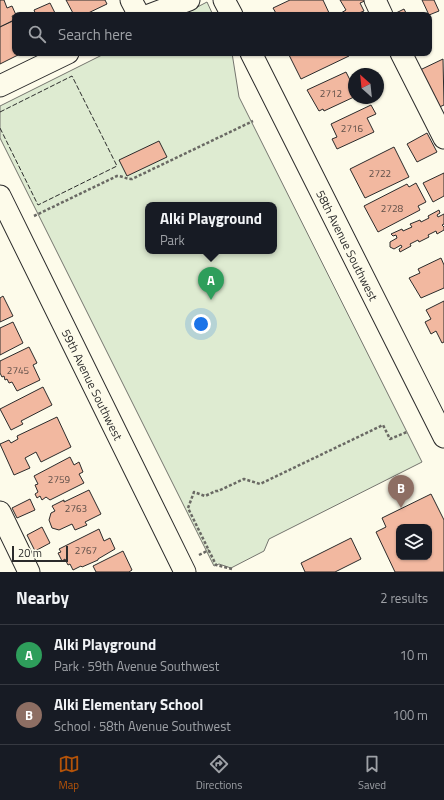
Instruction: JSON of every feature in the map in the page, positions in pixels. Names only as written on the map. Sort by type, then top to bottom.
[{"type":"street","points":[[131,0],[137,12]]},
{"type":"street","points":[[157,12],[189,0]]},
{"type":"street","points":[[224,0],[230,12]]},
{"type":"street","points":[[375,0],[381,12]]},
{"type":"street","points":[[0,86],[62,56]]},
{"type":"street","name":"58th Avenue Southwest","points":[[253,56],[444,437]]},
{"type":"street","points":[[403,56],[444,138]]},
{"type":"street","name":"59th Avenue Southwest","points":[[0,196],[185,572]]},
{"type":"street","points":[[0,512],[29,572]]},
{"type":"path","points":[[34,216],[117,176],[132,179],[252,121]]},
{"type":"path","points":[[232,569],[216,565],[188,508],[194,492],[205,496],[244,479],[260,484],[383,425],[390,439],[407,432]]},
{"type":"path","points":[[198,555],[209,550]]},
{"type":"green space","points":[[207,2],[212,12],[188,12]]},
{"type":"green space","points":[[100,56],[232,56],[239,97],[422,462],[269,539],[264,551],[231,568],[219,564],[214,566],[0,138],[0,106]]},
{"type":"building","points":[[0,0],[4,0],[7,8],[12,6],[15,12],[12,12],[12,21],[0,27]]},
{"type":"building","points":[[66,0],[105,0],[107,4],[90,12],[72,12]]},
{"type":"building","points":[[290,0],[323,0],[329,12],[275,12],[273,8]]},
{"type":"building","points":[[340,0],[367,0],[360,3],[364,11],[343,12],[346,10]]},
{"type":"building","points":[[422,0],[434,0],[439,11],[432,14],[432,12],[428,12]]},
{"type":"building","points":[[50,3],[54,12],[35,12],[34,10]]},
{"type":"building","points":[[404,9],[406,12],[398,12]]},
{"type":"building","points":[[12,21],[12,56],[16,56],[0,64],[0,27]]},
{"type":"building","points":[[290,56],[349,56],[301,79]]},
{"type":"building","points":[[443,59],[444,105],[437,108],[420,70]]},
{"type":"building","points":[[346,72],[348,76],[348,100],[324,111],[323,109],[319,111],[307,90]]},
{"type":"building","points":[[371,105],[376,114],[367,118],[374,132],[337,149],[332,139],[337,137],[331,124]]},
{"type":"building","points":[[427,133],[437,152],[417,162],[407,144]]},
{"type":"building","points":[[159,141],[167,157],[127,176],[119,160]]},
{"type":"building","points":[[394,147],[409,177],[365,198],[350,169]]},
{"type":"building","points":[[444,173],[444,196],[433,202],[423,183]]},
{"type":"building","points":[[416,183],[426,202],[418,206],[420,210],[378,232],[364,206],[407,184],[409,187]]},
{"type":"building","points":[[439,210],[440,213],[437,215],[438,217],[444,214],[444,224],[442,225],[444,230],[437,234],[436,231],[428,235],[429,237],[419,242],[418,240],[410,244],[411,246],[400,252],[399,249],[402,247],[401,245],[394,249],[390,247],[390,242],[397,238],[396,235],[393,236],[391,234],[402,229],[403,231],[412,227],[410,224],[420,220],[421,222]]},
{"type":"building","points":[[441,258],[444,265],[444,288],[421,298],[409,278],[420,273],[418,269]]},
{"type":"building","points":[[3,296],[13,316],[0,322],[0,298]]},
{"type":"building","points":[[444,301],[444,342],[442,343],[436,331],[431,334],[425,322],[431,319],[426,310]]},
{"type":"building","points":[[13,322],[23,343],[0,355],[0,328]]},
{"type":"building","points":[[29,347],[37,363],[33,365],[40,380],[17,391],[12,382],[9,383],[7,379],[5,380],[4,376],[2,377],[0,373],[0,361]]},
{"type":"building","points":[[43,387],[52,405],[21,421],[23,424],[11,430],[0,409]]},
{"type":"building","points":[[57,417],[71,447],[41,462],[36,452],[25,458],[30,468],[14,475],[0,444],[9,440],[11,443],[18,439],[17,436]]},
{"type":"building","points":[[70,457],[74,465],[79,462],[83,472],[79,474],[84,483],[50,500],[46,497],[42,500],[40,496],[37,498],[35,494],[38,492],[35,485],[38,484],[34,476]]},
{"type":"building","points":[[89,490],[101,514],[85,522],[87,525],[75,530],[72,524],[59,530],[52,528],[49,520],[51,513],[55,511],[52,506]]},
{"type":"building","points":[[431,494],[444,520],[444,572],[395,572],[376,532],[386,527],[382,518]]},
{"type":"building","points":[[30,499],[35,510],[17,518],[12,508]]},
{"type":"building","points":[[42,527],[50,543],[35,551],[27,535]]},
{"type":"building","points":[[99,529],[104,541],[110,538],[115,549],[98,560],[73,570],[65,559],[62,561],[58,553],[61,552],[59,549]]},
{"type":"building","points":[[351,538],[361,559],[335,572],[305,572],[301,563]]},
{"type":"building","points":[[123,551],[132,570],[129,572],[96,572],[93,566]]},
{"type":"fence","points":[[0,112],[72,76],[117,166],[38,205],[0,128]]},
{"type":"place","name":"Alki Playground","points":[[211,300]]},
{"type":"place","name":"Alki Elementary School","points":[[401,508]]}]
